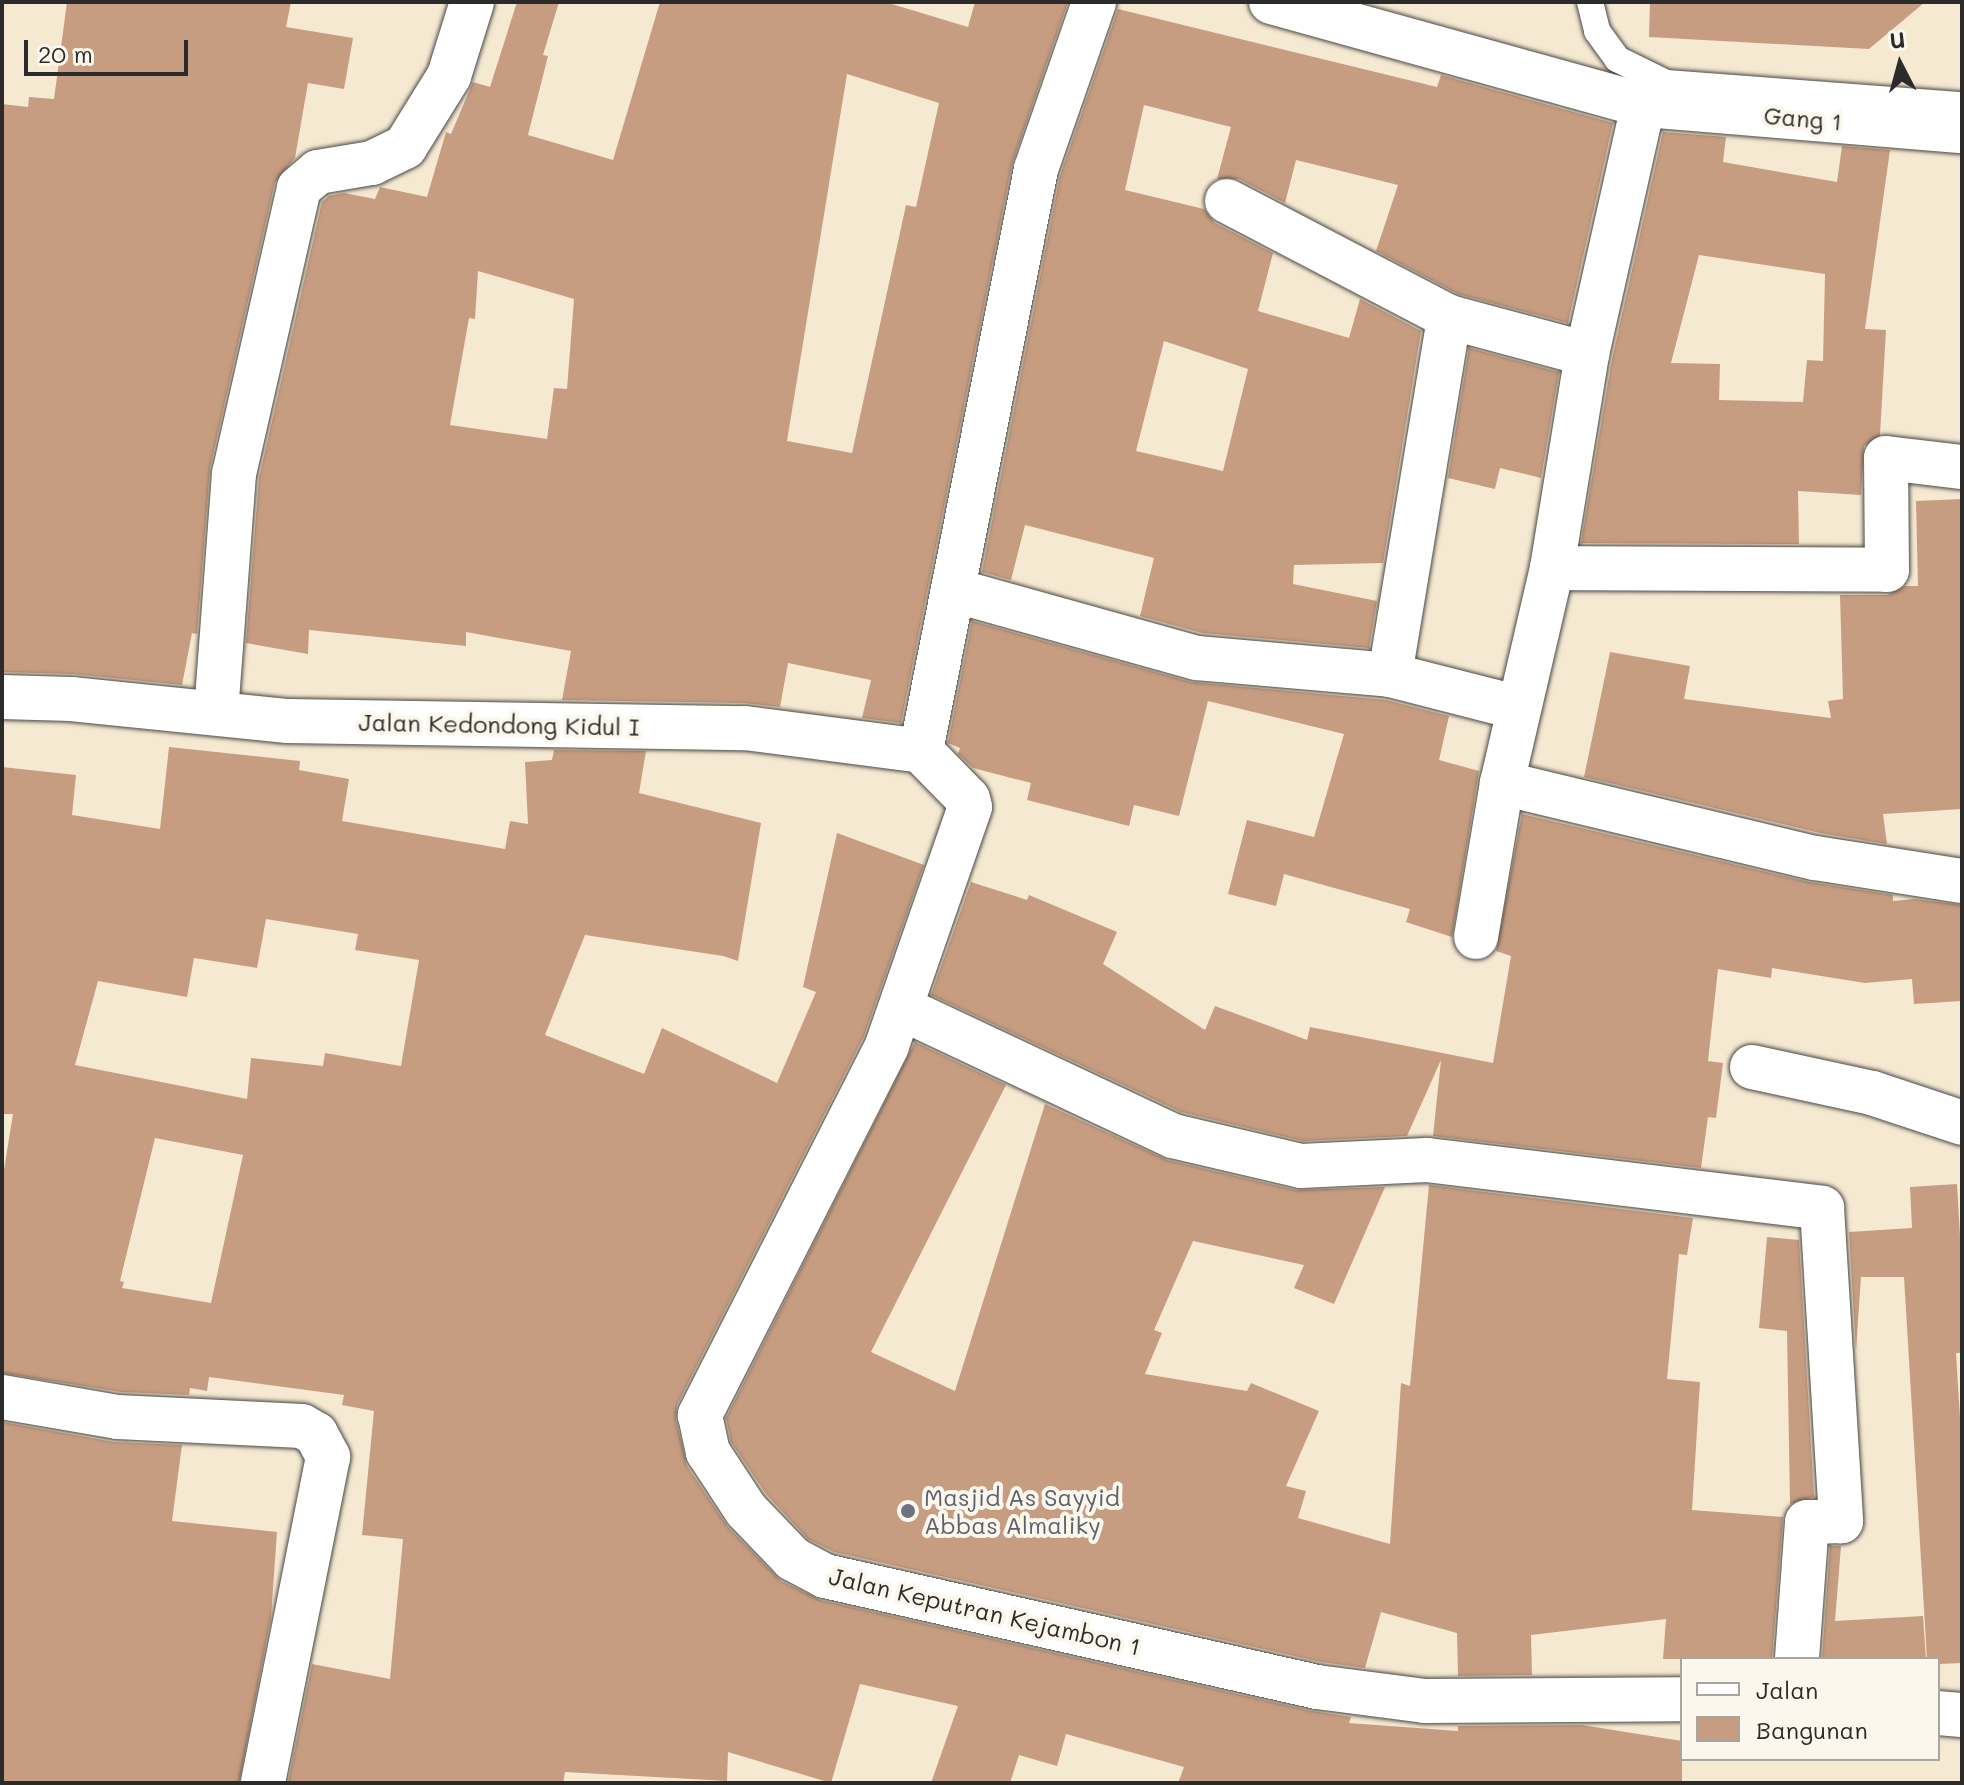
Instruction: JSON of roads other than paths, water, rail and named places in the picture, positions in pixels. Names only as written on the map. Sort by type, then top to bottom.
[{"type":"street","points":[[216,713],[234,474],[299,188],[318,172],[372,163],[405,147],[449,76],[472,2]]},
{"type":"street","points":[[921,751],[1036,169],[1094,2]]},
{"type":"street","name":"Gang 1","points":[[1271,2],[1643,105],[1962,131]]},
{"type":"street","points":[[1476,937],[1502,783],[1552,568],[1587,354],[1643,105]]},
{"type":"street","points":[[1227,201],[1449,317],[1587,354]]},
{"type":"street","points":[[1390,675],[1449,317]]},
{"type":"street","points":[[1552,568],[1887,570],[1886,458],[1962,467]]},
{"type":"street","points":[[953,590],[1197,658],[1390,675],[1519,708]]},
{"type":"street","name":"Jalan Kedondong Kidul I","points":[[2,697],[71,699],[288,721],[745,728],[921,751]]},
{"type":"street","name":"Jalan Keputran Kejambon 1","points":[[921,751],[968,799],[963,827],[887,1046],[700,1415],[708,1452],[746,1510],[793,1559],[825,1576],[1317,1687],[1425,1701],[1680,1699]]},
{"type":"street","points":[[1502,783],[1815,858],[1962,881]]},
{"type":"street","points":[[901,1008],[1173,1136],[1301,1166],[1427,1160],[1822,1208],[1841,1521],[1807,1522],[1797,1657]]},
{"type":"street","points":[[1752,1067],[1872,1093],[1962,1123]]},
{"type":"street","points":[[2,1397],[118,1417],[302,1426],[316,1434],[328,1457],[263,1783]]},
{"type":"street","points":[[1940,1713],[1962,1715]]},
{"type":"lane","points":[[1590,2],[1597,31],[1617,59],[1666,83],[1962,105]]},
{"type":"place","name":"Masjid As Sayyid Abbas Almaliky","points":[[908,1511]]}]
